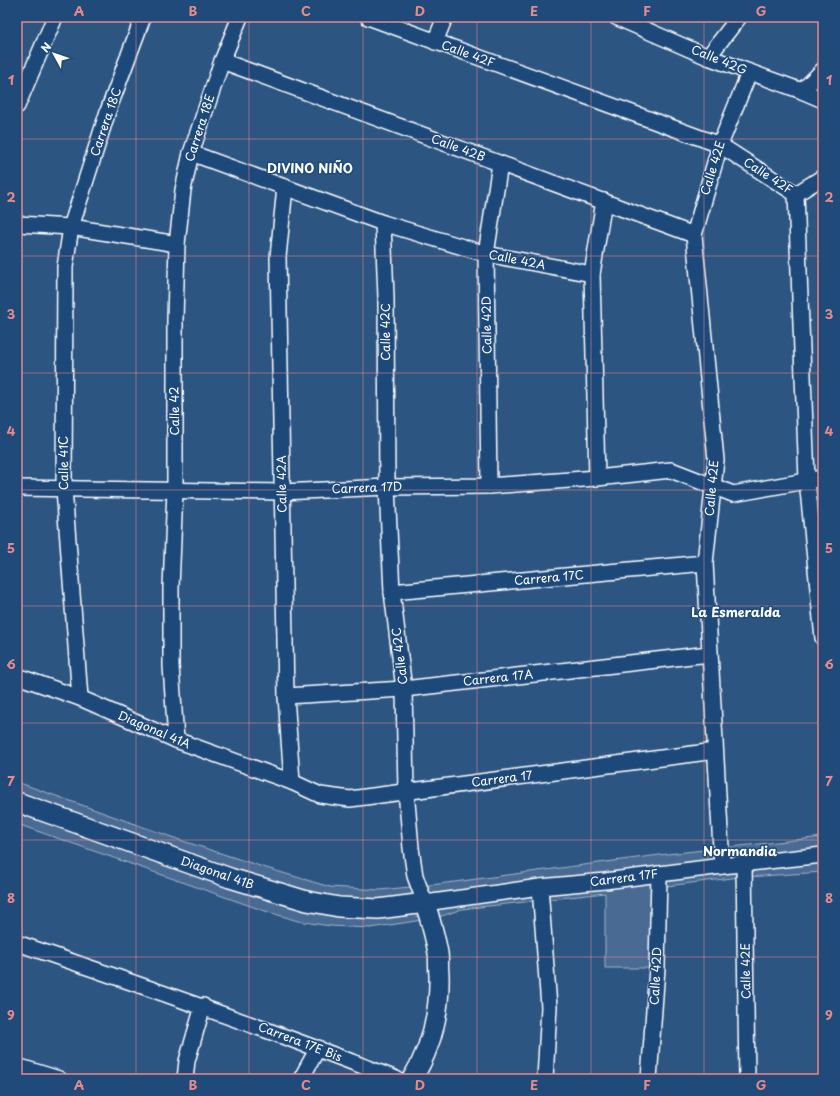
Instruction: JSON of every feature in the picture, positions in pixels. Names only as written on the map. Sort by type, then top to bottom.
[{"type":"street","points":[[17,106],[54,17]]},
{"type":"street","name":"Carrera 18C","points":[[71,227],[108,111],[143,17]]},
{"type":"street","name":"Carrera 18E","points":[[177,244],[183,190],[191,153],[222,61],[240,17]]},
{"type":"street","name":"Calle 42F","points":[[368,17],[720,145],[796,194],[807,480],[823,638]]},
{"type":"street","points":[[435,42],[445,17]]},
{"type":"street","name":"Calle 42G","points":[[616,17],[708,57],[823,100]]},
{"type":"street","points":[[708,57],[739,17]]},
{"type":"street","name":"Calle 42B","points":[[222,61],[694,235]]},
{"type":"street","points":[[802,91],[823,70]]},
{"type":"street","name":"Calle 42E","points":[[722,866],[705,563],[716,460],[694,235],[720,145],[749,73]]},
{"type":"street","name":"Calle 42A","points":[[191,153],[383,223],[486,254],[592,274]]},
{"type":"street","name":"Calle 42D","points":[[489,486],[486,254],[500,164]]},
{"type":"street","points":[[796,194],[823,178]]},
{"type":"street","name":"Calle 42A","points":[[285,187],[278,257],[286,696],[292,782]]},
{"type":"street","points":[[597,478],[592,274],[604,201]]},
{"type":"street","name":"Calle 42C","points":[[383,223],[386,297],[386,487],[392,592],[404,689],[406,791],[415,876],[431,922],[438,954],[439,994],[435,1025],[428,1049],[412,1079]]},
{"type":"street","points":[[17,224],[71,227],[177,244]]},
{"type":"street","name":"Calle 41C","points":[[71,227],[65,267],[64,489],[80,698]]},
{"type":"street","name":"Calle 42","points":[[176,740],[171,666],[171,588],[175,490],[175,320],[177,244]]},
{"type":"street","name":"Carrera 17D","points":[[17,488],[282,492],[386,487],[489,486],[597,478],[671,470],[713,487]]},
{"type":"street","points":[[713,487],[733,494],[823,478]]},
{"type":"street","name":"Carrera 17C","points":[[392,592],[705,563]]},
{"type":"street","name":"Carrera 17A","points":[[286,696],[404,689],[709,654]]},
{"type":"street","name":"Diagonal 41A","points":[[17,676],[80,698],[176,740],[292,782]]},
{"type":"street","name":"Carrera 17","points":[[292,782],[320,795],[350,799],[716,752]]},
{"type":"street","name":"Diagonal 41B","points":[[17,802],[230,878],[307,901],[338,907],[378,909],[424,903]]},
{"type":"street","name":"Carrera 17F","points":[[424,903],[540,887],[605,881],[744,863],[823,855]]},
{"type":"street","name":"Calle 42E","points":[[744,863],[747,1079]]},
{"type":"street","name":"Calle 42D","points":[[649,1079],[657,968],[659,874]]},
{"type":"street","points":[[540,887],[549,1007],[545,1079]]},
{"type":"street","points":[[17,943],[203,1006],[187,1061],[185,1079]]},
{"type":"street","name":"Carrera 17E Bis","points":[[203,1006],[318,1048],[396,1079]]},
{"type":"street","points":[[301,1079],[318,1048]]},
{"type":"street","points":[[17,1066],[59,1079]]},
{"type":"shaded area","points":[[17,782],[180,840],[330,887],[380,890],[439,884],[667,854],[823,837],[823,872],[732,878],[659,887],[657,968],[605,968],[605,893],[462,909],[436,918],[370,928],[330,926],[298,921],[262,910],[17,824]]},
{"type":"district","name":"DIVINO NIÑO","points":[[310,168]]},
{"type":"district","name":"La Esmeralda","points":[[736,612]]},
{"type":"district","name":"Normandia","points":[[740,851]]}]
